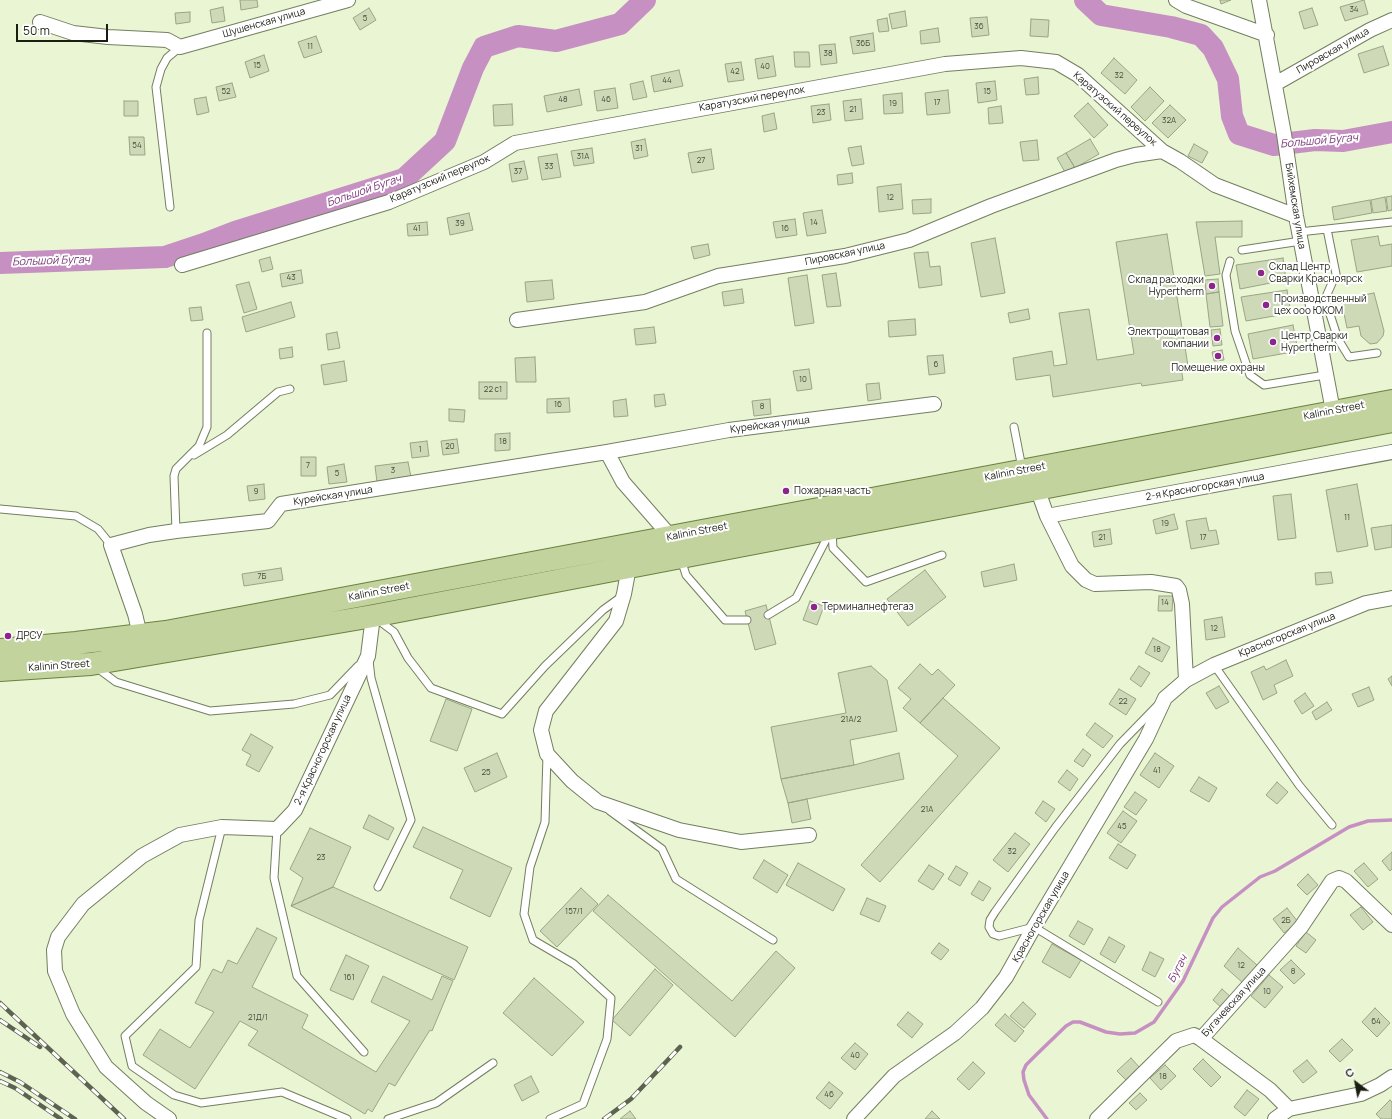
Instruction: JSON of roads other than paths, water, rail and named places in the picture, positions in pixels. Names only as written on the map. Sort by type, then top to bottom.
[{"type":"main road","name":"Kalinin Street","points":[[907,502],[1037,488],[1335,422],[1392,400]]},
{"type":"main road","name":"Kalinin Street","points":[[0,670],[91,664],[373,616],[681,557],[830,518],[907,502],[1023,470],[1335,422],[1392,421]]},
{"type":"main road","name":"Kalinin Street","points":[[0,650],[76,643],[166,632],[671,536],[830,518]]},
{"type":"street","name":"Шушенская улица","points":[[180,47],[348,0]]},
{"type":"street","points":[[1176,0],[1186,6],[1266,35]]},
{"type":"street","name":"Бийхемская улица","points":[[1259,0],[1284,134],[1296,216],[1335,422]]},
{"type":"street","name":"Пировская улица","points":[[1275,84],[1370,30],[1392,20]]},
{"type":"street","points":[[40,22],[73,33],[108,37],[167,40],[180,47]]},
{"type":"street","name":"Каратузский переулок","points":[[182,265],[389,202],[484,162],[515,143],[945,64],[1021,58],[1056,62],[1078,75],[1162,151],[1180,161],[1215,185],[1296,216]]},
{"type":"street","name":"Пировская улица","points":[[517,320],[645,302],[718,276],[845,256],[909,240],[991,206],[1116,160],[1135,155],[1162,151]]},
{"type":"street","name":"Курейская улица","points":[[112,545],[149,535],[176,530],[268,521],[281,504],[607,452],[729,430],[934,404]]},
{"type":"street","points":[[607,452],[622,482],[671,536]]},
{"type":"street","name":"2-я Красногорская улица","points":[[1047,516],[1392,452]]},
{"type":"street","points":[[1037,488],[1047,516],[1072,566],[1086,580],[1095,584],[1151,582],[1176,586],[1179,590],[1182,604],[1186,680]]},
{"type":"street","points":[[112,545],[135,614],[140,635]]},
{"type":"street","points":[[629,567],[624,594],[616,621],[546,711],[541,730],[547,754],[572,781],[598,802],[679,830],[741,842],[809,835]]},
{"type":"street","name":"Красногорская улица","points":[[854,1119],[894,1076],[955,1033],[982,1008],[1006,977],[1034,927],[1146,739],[1165,698],[1186,680],[1214,665],[1366,604],[1392,598]]},
{"type":"street","name":"2-я Красногорская улица","points":[[277,829],[295,810],[368,656],[373,616]]},
{"type":"street","points":[[169,1119],[146,1103],[106,1067],[73,1014],[55,971],[54,950],[58,937],[83,904],[142,856],[180,835],[222,828],[277,829]]},
{"type":"street","name":"Бугачевская улица","points":[[1097,1119],[1176,1040],[1194,1035],[1201,1039],[1301,927],[1332,881],[1339,878],[1346,881],[1392,925]]},
{"type":"street","points":[[1201,1039],[1270,1090],[1289,1109]]},
{"type":"street","points":[[1275,1119],[1289,1109],[1361,1094],[1380,1085],[1392,1077]]},
{"type":"lane","points":[[170,207],[156,87],[161,69],[167,58],[180,47]]},
{"type":"lane","points":[[1242,250],[1327,229],[1392,222]]},
{"type":"lane","points":[[1327,229],[1336,274],[1325,299],[1338,339],[1349,357],[1377,353]]},
{"type":"lane","points":[[1230,261],[1226,275],[1235,330],[1250,374],[1264,385],[1325,374]]},
{"type":"lane","points":[[176,530],[174,476],[176,470],[199,446],[207,428],[207,333]]},
{"type":"lane","points":[[187,460],[227,435],[278,392],[290,389]]},
{"type":"lane","points":[[1014,427],[1023,470]]},
{"type":"lane","points":[[0,509],[76,516],[98,529],[112,545]]},
{"type":"lane","points":[[830,518],[833,548],[866,582],[942,555]]},
{"type":"lane","points":[[768,614],[796,598],[830,518]]},
{"type":"lane","points":[[681,557],[686,575],[725,620],[747,620]]},
{"type":"lane","points":[[373,616],[394,632],[408,658],[431,688],[502,714],[545,666],[603,610],[624,594]]},
{"type":"lane","points":[[91,664],[116,682],[210,711],[294,704],[330,695],[368,656]]},
{"type":"lane","points":[[368,656],[371,678],[411,820],[378,887]]},
{"type":"lane","points":[[1214,665],[1299,785],[1332,825]]},
{"type":"lane","points":[[1158,1002],[1034,927],[999,936],[993,934],[989,927],[990,920],[1055,828],[1120,744],[1165,698]]},
{"type":"lane","points":[[547,754],[545,822],[530,867],[524,914],[533,940],[574,964],[611,998],[607,1039],[583,1104],[550,1119]]},
{"type":"lane","points":[[598,802],[662,849],[676,879],[773,940]]},
{"type":"lane","points":[[222,828],[199,920],[196,967],[125,1036],[132,1066],[174,1095],[201,1103],[282,1092],[347,1119]]},
{"type":"lane","points":[[277,829],[274,878],[297,976],[364,1052]]},
{"type":"lane","points":[[388,1119],[436,1103],[493,1063]]},
{"type":"waterway","name":"Большой Бугач","points":[[0,263],[165,257],[235,232],[404,179],[445,141],[473,68],[484,47],[518,36],[556,41],[620,24],[645,0]]},
{"type":"waterway","name":"Большой Бугач","points":[[1085,0],[1101,15],[1171,27],[1201,35],[1213,48],[1228,79],[1232,116],[1239,134],[1274,145],[1315,140],[1343,141],[1392,132]]},
{"type":"waterway","name":"Бугач","points":[[1047,1119],[1029,1095],[1023,1072],[1026,1065],[1066,1026],[1073,1022],[1080,1022],[1106,1032],[1120,1034],[1135,1033],[1154,1022],[1183,981],[1213,918],[1222,907],[1260,877],[1275,871],[1349,827],[1368,821],[1392,820]]},
{"type":"railway","points":[[0,1003],[124,1119]]},
{"type":"railway","points":[[0,1020],[40,1047]]},
{"type":"railway","points":[[604,1119],[631,1099],[680,1047]]},
{"type":"railway","points":[[0,1072],[20,1082],[75,1119]]},
{"type":"railway","points":[[0,1081],[15,1088],[61,1119]]},
{"type":"place","name":"Склад Центр Сварки Красноярск","points":[[1261,273]]},
{"type":"place","name":"Склад расходки Hypertherm","points":[[1212,286]]},
{"type":"place","name":"Производственный цех ооо ЮКОМ","points":[[1266,305]]},
{"type":"place","name":"Электрощитовая компании","points":[[1217,338]]},
{"type":"place","name":"Центр Сварки Hypertherm","points":[[1273,342]]},
{"type":"place","name":"Помещение охраны","points":[[1218,356]]},
{"type":"place","name":"Пожарная часть","points":[[786,491]]},
{"type":"place","name":"Терминалнефтегаз","points":[[814,607]]},
{"type":"place","name":"ДРСУ","points":[[8,636]]}]
